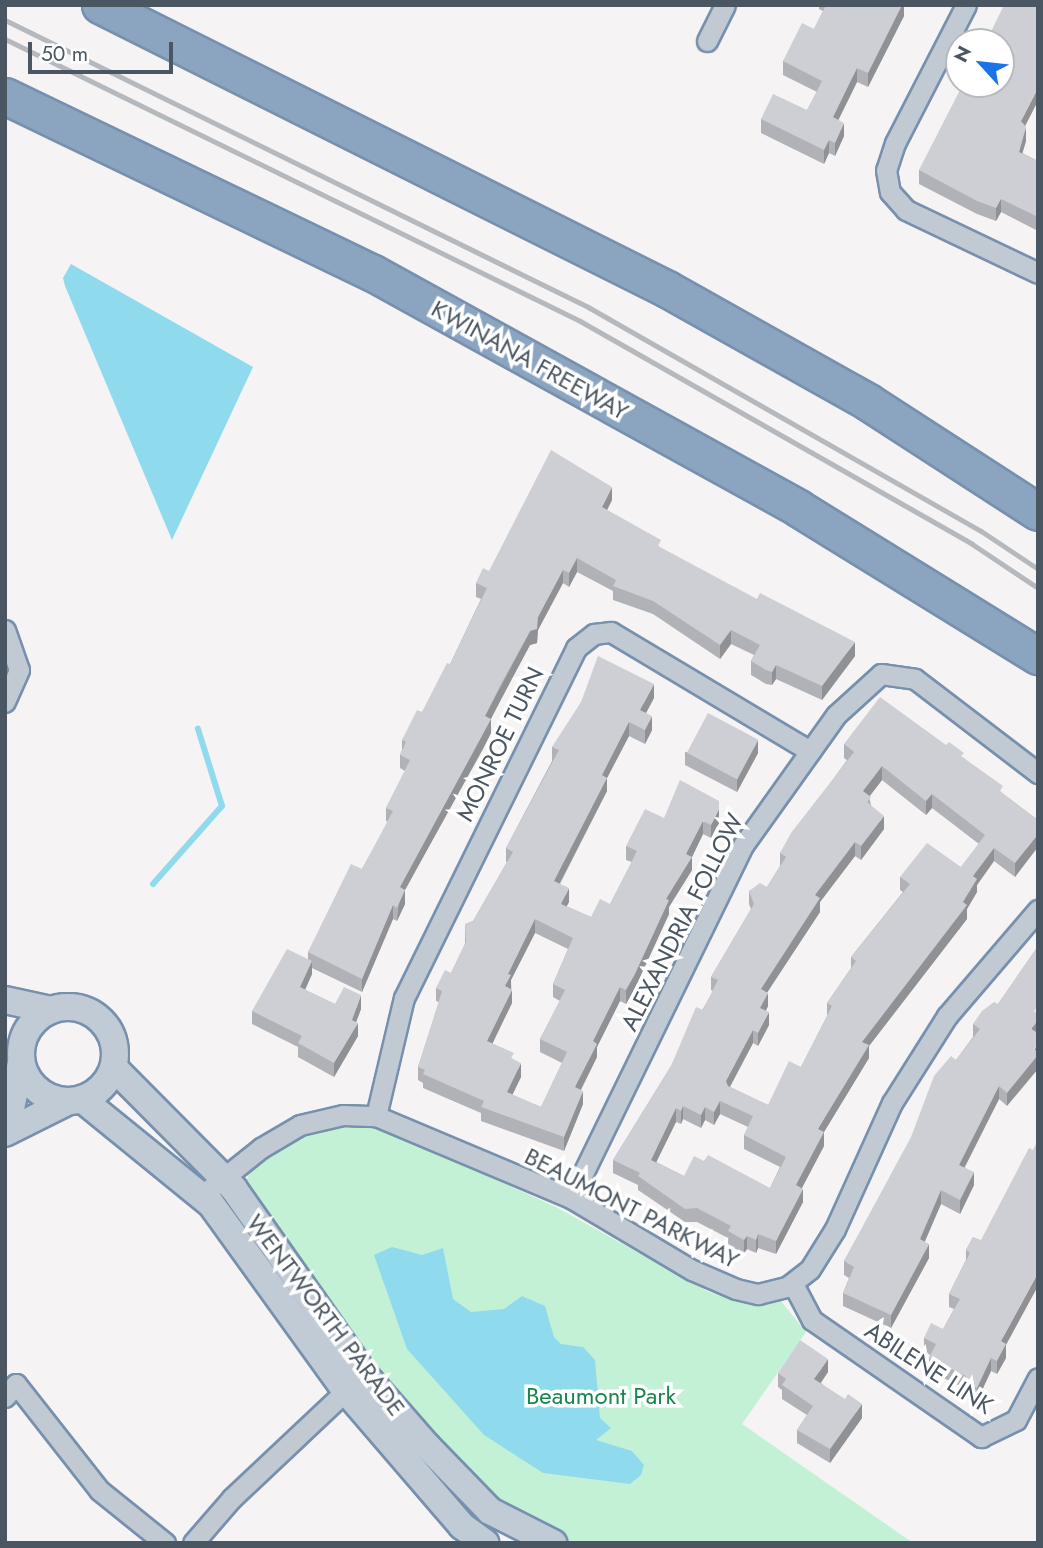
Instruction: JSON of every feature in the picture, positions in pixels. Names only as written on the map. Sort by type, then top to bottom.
[{"type":"highway","points":[[100,5],[667,289],[868,402],[1038,512]]},
{"type":"highway","name":"KWINANA FREEWAY","points":[[5,96],[373,273],[797,508],[1038,656]]},
{"type":"street","points":[[707,41],[725,5]]},
{"type":"street","points":[[966,5],[895,143],[886,170],[890,192],[906,210],[1038,273]]},
{"type":"street","points":[[5,630],[19,670],[5,702]]},
{"type":"street","name":"MONROE TURN","points":[[376,1116],[404,998],[576,648],[594,634],[611,632],[810,751]]},
{"type":"street","name":"ALEXANDRIA FOLLOW","points":[[571,1198],[744,844],[836,715],[881,674],[915,678],[1038,773]]},
{"type":"street","points":[[793,1284],[810,1269],[835,1229],[892,1103],[947,1016],[1037,914]]},
{"type":"street","points":[[5,1000],[51,1010],[74,1007],[104,1023],[114,1044],[114,1068],[107,1082],[75,1101],[6,1132]]},
{"type":"street","points":[[6,1132],[16,1049],[37,1018],[51,1010]]},
{"type":"street","name":"WENTWORTH PARADE","points":[[16,1049],[37,1091],[75,1101],[201,1196],[355,1383],[476,1540]]},
{"type":"street","name":"WENTWORTH PARADE","points":[[114,1068],[222,1177],[355,1383],[490,1511],[553,1543]]},
{"type":"street","name":"BEAUMONT PARKWAY","points":[[201,1196],[222,1177],[300,1125],[343,1115],[376,1116],[571,1198],[692,1270],[736,1289],[758,1294],[793,1284]]},
{"type":"street","name":"ABILENE LINK","points":[[793,1284],[812,1320],[981,1437],[1016,1420],[1038,1378]]},
{"type":"street","points":[[193,1543],[232,1498],[355,1383]]},
{"type":"street","points":[[5,1397],[16,1384],[99,1490],[165,1543]]},
{"type":"street","points":[[476,1540],[490,1511]]},
{"type":"green space","name":"Beaumont Park","points":[[376,1125],[556,1207],[709,1292],[741,1302],[780,1300],[806,1332],[742,1424],[913,1543],[566,1543],[508,1509],[417,1425],[250,1199],[246,1182],[252,1166],[262,1155],[296,1136],[328,1127]]},
{"type":"water","points":[[71,264],[253,367],[172,540],[65,286],[63,278]]},
{"type":"water","points":[[392,1247],[422,1255],[443,1248],[453,1299],[471,1312],[504,1309],[522,1296],[545,1306],[554,1337],[561,1344],[583,1347],[595,1360],[600,1418],[611,1428],[596,1440],[632,1451],[644,1465],[641,1475],[630,1484],[543,1473],[484,1435],[407,1349],[374,1255]]},
{"type":"building","points":[[826,5],[902,5],[868,73],[857,68],[833,117],[844,123],[835,143],[829,140],[824,150],[761,119],[773,94],[807,110],[822,81],[783,61],[802,23],[814,29]]},
{"type":"building","points":[[1004,5],[1038,5],[1038,88],[1021,121],[1026,127],[1019,152],[1038,161],[1038,217],[1001,199],[996,208],[977,201],[919,170],[956,98],[1015,98],[1015,28],[993,28]]},
{"type":"building","points":[[551,450],[612,487],[602,507],[661,540],[658,546],[757,599],[760,593],[855,642],[822,686],[776,665],[772,672],[751,661],[760,645],[731,630],[720,645],[653,601],[613,586],[616,580],[577,558],[569,573],[563,570],[538,617],[537,629],[530,631],[501,684],[485,716],[491,719],[400,887],[405,890],[397,908],[393,905],[362,979],[308,952],[351,864],[362,869],[393,811],[386,808],[410,760],[400,755],[406,742],[402,740],[417,710],[422,712],[447,663],[450,664],[487,588],[476,583],[483,568],[489,571]]},
{"type":"building","points":[[598,656],[654,684],[640,710],[652,716],[645,730],[629,722],[602,775],[607,778],[554,881],[569,888],[561,904],[591,917],[600,899],[610,904],[637,851],[626,846],[645,809],[664,818],[680,780],[719,801],[719,809],[711,825],[703,821],[686,854],[692,857],[666,899],[669,900],[635,974],[626,990],[620,987],[593,1041],[597,1044],[575,1087],[583,1091],[564,1137],[481,1107],[484,1101],[423,1074],[425,1070],[418,1067],[442,991],[436,988],[445,970],[451,973],[466,942],[465,924],[473,921],[513,852],[506,848],[559,750],[552,747],[581,702]],"holes":[[[535,919],[573,938],[553,984],[565,990],[540,1039],[567,1052],[541,1107],[507,1092],[521,1063],[511,1058],[514,1053],[487,1041],[512,990],[505,986],[511,975],[508,974]]]},
{"type":"building","points":[[880,697],[946,745],[949,742],[964,753],[961,756],[1003,786],[1000,791],[1038,820],[1038,834],[1015,863],[994,848],[973,876],[977,879],[963,902],[967,905],[862,1042],[869,1045],[818,1129],[824,1132],[796,1185],[803,1189],[776,1241],[758,1234],[756,1240],[747,1236],[744,1240],[728,1231],[731,1226],[697,1208],[685,1209],[638,1176],[640,1173],[613,1160],[671,1066],[696,1007],[703,1010],[718,980],[711,977],[754,904],[749,891],[760,883],[767,887],[786,857],[780,853],[791,833],[854,752],[844,744]],"holes":[[[882,766],[926,801],[932,794],[985,835],[961,867],[927,843],[900,877],[910,884],[851,957],[856,961],[827,1003],[832,1006],[801,1067],[789,1061],[768,1105],[728,1086],[726,1081],[753,1030],[758,1033],[769,1012],[760,1008],[768,993],[761,989],[820,898],[815,895],[855,842],[861,846],[884,816],[867,802],[871,797],[863,791]],[[720,1101],[753,1116],[744,1135],[786,1157],[770,1188],[708,1155],[704,1161],[694,1156],[684,1176],[651,1160],[676,1108],[681,1111],[683,1106],[701,1115],[705,1107],[714,1112]]]},
{"type":"building","points":[[708,713],[758,740],[737,779],[687,753]]},
{"type":"building","points":[[1038,946],[1038,1006],[1034,1011],[1038,1014],[1038,1020],[1031,1029],[1038,1033],[1038,1044],[1034,1049],[1038,1055],[1007,1093],[999,1086],[959,1165],[974,1172],[960,1200],[941,1190],[920,1239],[929,1244],[891,1315],[843,1293],[854,1267],[844,1261],[911,1137],[934,1076],[951,1056],[956,1060],[980,1029],[973,1024],[982,1011],[994,1002],[998,1004]]},
{"type":"building","points":[[287,949],[312,961],[300,987],[335,1004],[344,987],[361,995],[352,1020],[358,1023],[334,1063],[298,1043],[302,1036],[252,1011]]},
{"type":"building","points":[[1038,1140],[1038,1273],[1001,1341],[1006,1344],[997,1361],[991,1358],[977,1388],[964,1381],[966,1376],[929,1358],[936,1344],[924,1338],[931,1323],[943,1329],[960,1299],[949,1294],[970,1253],[966,1250],[973,1237],[981,1240],[1029,1148],[1033,1150]]},
{"type":"building","points":[[800,1340],[828,1359],[814,1379],[845,1399],[848,1394],[862,1404],[830,1449],[797,1430],[813,1406],[782,1385],[786,1379],[778,1373]]},
{"type":"waterway","points":[[153,884],[222,806],[198,729]]},
{"type":"railway","points":[[5,20],[588,307],[981,531],[1038,569]]},
{"type":"railway","points":[[5,39],[580,321],[972,544],[1038,588]]}]
